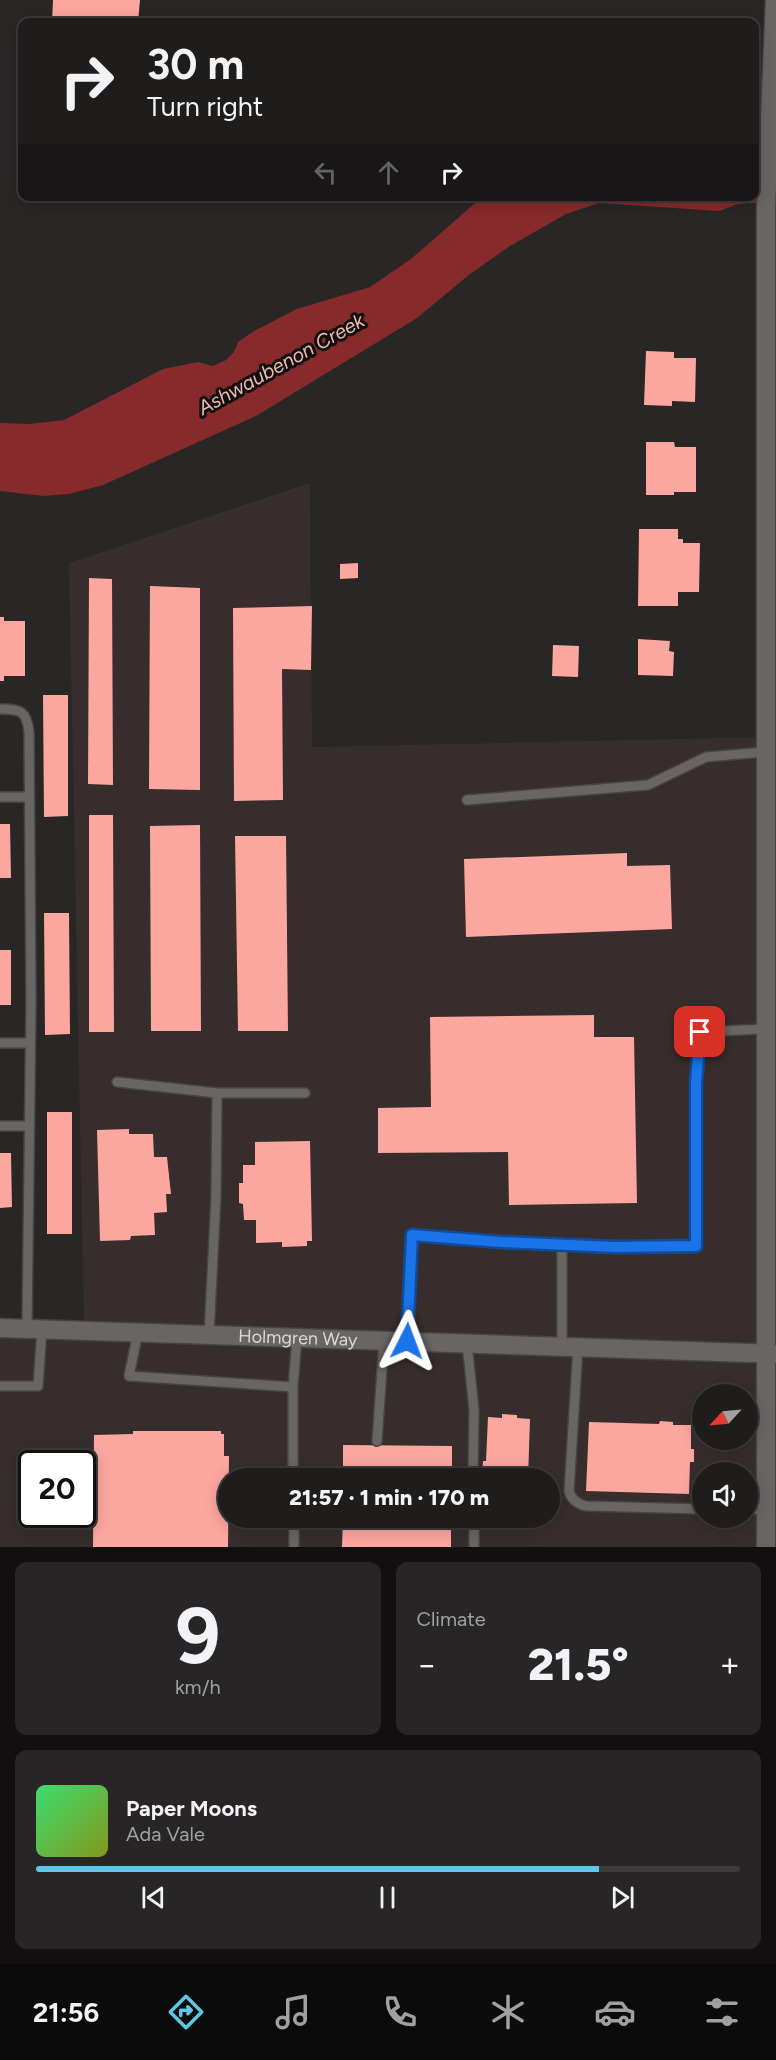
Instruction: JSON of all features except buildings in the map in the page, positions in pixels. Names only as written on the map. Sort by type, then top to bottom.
[{"type":"street","points":[[766,1547],[771,1354],[765,1029],[769,761],[766,207],[767,158],[773,94],[775,0]]},
{"type":"street","name":"Holmgren Way","points":[[0,1328],[771,1354]]},
{"type":"lane","points":[[0,709],[17,709],[28,721],[29,1126],[34,1329],[38,1386],[0,1386]]},
{"type":"lane","points":[[467,800],[648,784],[706,757],[769,761]]},
{"type":"lane","points":[[0,796],[29,797]]},
{"type":"lane","points":[[407,1341],[412,1235],[562,1245],[696,1246],[696,1082],[700,1032],[765,1029]]},
{"type":"lane","points":[[0,1043],[30,1043]]},
{"type":"lane","points":[[117,1082],[217,1093],[305,1094]]},
{"type":"lane","points":[[209,1335],[216,1196],[217,1093]]},
{"type":"lane","points":[[0,1126],[29,1126]]},
{"type":"lane","points":[[562,1245],[570,1347],[569,1491],[578,1504],[586,1506],[692,1509]]},
{"type":"lane","points":[[138,1332],[129,1376],[293,1387]]},
{"type":"lane","points":[[293,1468],[293,1387],[297,1337]]},
{"type":"lane","points":[[377,1441],[384,1340]]},
{"type":"lane","points":[[467,1343],[474,1410],[473,1468]]},
{"type":"lane","points":[[758,1510],[766,1510]]},
{"type":"lane","points":[[294,1528],[294,1547]]},
{"type":"lane","points":[[474,1528],[474,1547]]},
{"type":"shaded area","points":[[310,483],[312,747],[765,737],[765,1049],[776,1049],[776,1547],[0,1547],[0,1328],[84,1330],[69,563]]},
{"type":"water","name":"Ashwaubenon Creek","points":[[759,161],[776,163],[776,201],[738,204],[719,211],[599,203],[566,214],[510,246],[470,274],[417,318],[256,416],[103,485],[69,494],[43,496],[0,491],[0,423],[29,424],[64,420],[163,369],[198,362],[213,366],[226,360],[234,352],[238,342],[254,331],[297,309],[370,287],[411,259],[477,201],[759,201]]},
{"type":"route","points":[[407,1341],[412,1235],[615,1247],[696,1246],[696,1082],[700,1032]]}]
